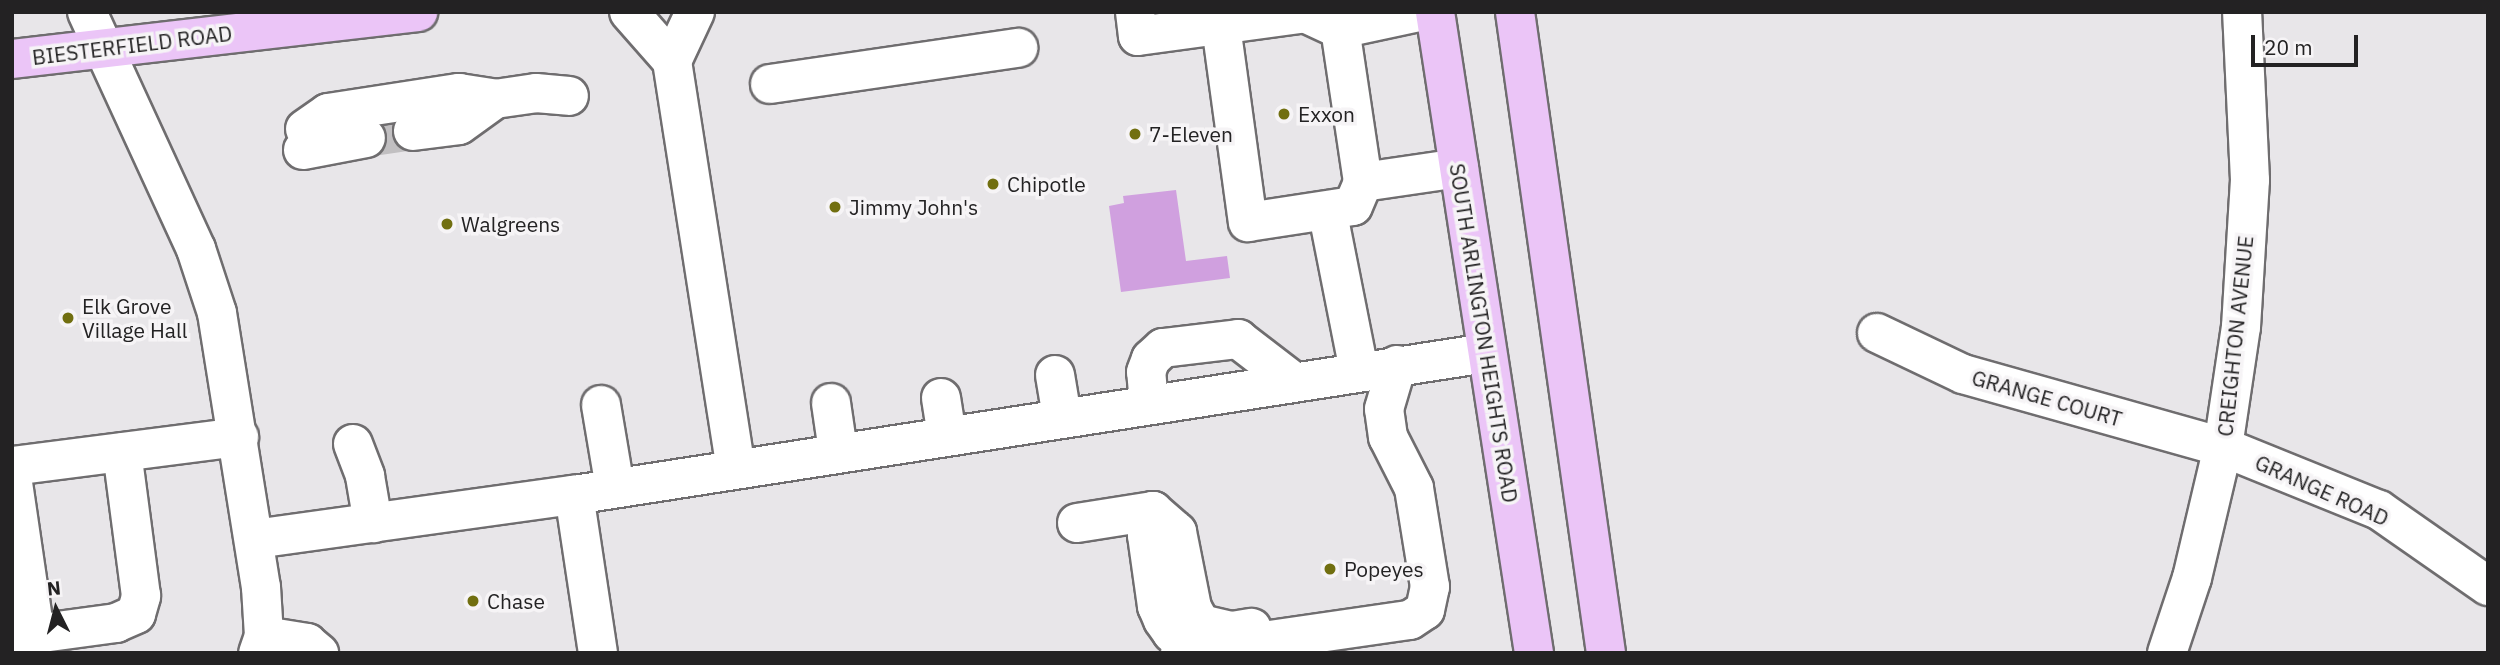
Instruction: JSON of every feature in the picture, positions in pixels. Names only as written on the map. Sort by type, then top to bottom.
[{"type":"main road","name":"BIESTERFIELD ROAD","points":[[12,59],[418,12]]},
{"type":"main road","name":"SOUTH ARLINGTON HEIGHTS ROAD","points":[[1435,12],[1534,653]]},
{"type":"main road","points":[[1515,12],[1606,653]]},
{"type":"street","points":[[87,12],[101,49],[196,249],[218,313],[255,539],[261,644],[307,643],[319,653]]},
{"type":"street","points":[[629,12],[672,61],[736,469]]},
{"type":"street","points":[[672,61],[695,12]]},
{"type":"street","points":[[1135,12],[1138,36],[1305,13],[1340,29],[1419,12]]},
{"type":"street","name":"CREIGHTON AVENUE","points":[[2167,653],[2192,578],[2223,447],[2241,327],[2250,180],[2242,12]]},
{"type":"street","points":[[1221,26],[1248,222],[1328,214],[1353,206],[1363,182],[1340,29]]},
{"type":"street","points":[[770,84],[1018,48]]},
{"type":"street","points":[[366,138],[304,140],[358,121],[536,93],[569,96]]},
{"type":"street","points":[[413,131],[459,125],[495,99]]},
{"type":"street","points":[[1363,182],[1459,168]]},
{"type":"street","points":[[1328,214],[1342,268],[1359,371]]},
{"type":"street","name":"GRANGE COURT","points":[[1877,334],[1963,374],[2223,447]]},
{"type":"street","points":[[1149,404],[1146,372],[1151,359],[1163,348],[1238,339],[1294,382]]},
{"type":"street","points":[[255,539],[574,495],[838,451],[947,437],[1486,353]]},
{"type":"street","points":[[1180,653],[1410,620],[1425,610],[1430,587],[1414,488],[1388,437],[1384,409],[1397,365]]},
{"type":"street","points":[[1055,374],[1062,417]]},
{"type":"street","points":[[942,398],[947,437]]},
{"type":"street","points":[[831,404],[838,451]]},
{"type":"street","points":[[601,405],[615,488]]},
{"type":"street","points":[[12,466],[239,437]]},
{"type":"street","points":[[353,444],[365,476],[373,523]]},
{"type":"street","name":"GRANGE ROAD","points":[[2223,447],[2379,510],[2488,586]]},
{"type":"street","points":[[12,476],[24,636],[116,624],[136,614],[141,596],[122,452]]},
{"type":"street","points":[[574,495],[598,653]]},
{"type":"street","points":[[1077,523],[1153,511],[1177,532],[1192,608],[1201,624],[1232,631],[1416,602],[1430,587]]},
{"type":"shaded area","points":[[1176,190],[1186,261],[1227,256],[1230,278],[1121,292],[1109,206],[1124,203],[1123,196]]},
{"type":"tunnel","points":[[366,138],[413,131]]},
{"type":"place","name":"Exxon","points":[[1284,114]]},
{"type":"place","name":"7-Eleven","points":[[1135,134]]},
{"type":"place","name":"Chipotle","points":[[993,184]]},
{"type":"place","name":"Jimmy John's","points":[[835,207]]},
{"type":"place","name":"Walgreens","points":[[447,224]]},
{"type":"place","name":"Elk Grove Village Hall","points":[[68,318]]},
{"type":"place","name":"Popeyes","points":[[1330,569]]},
{"type":"place","name":"Chase","points":[[473,601]]}]
